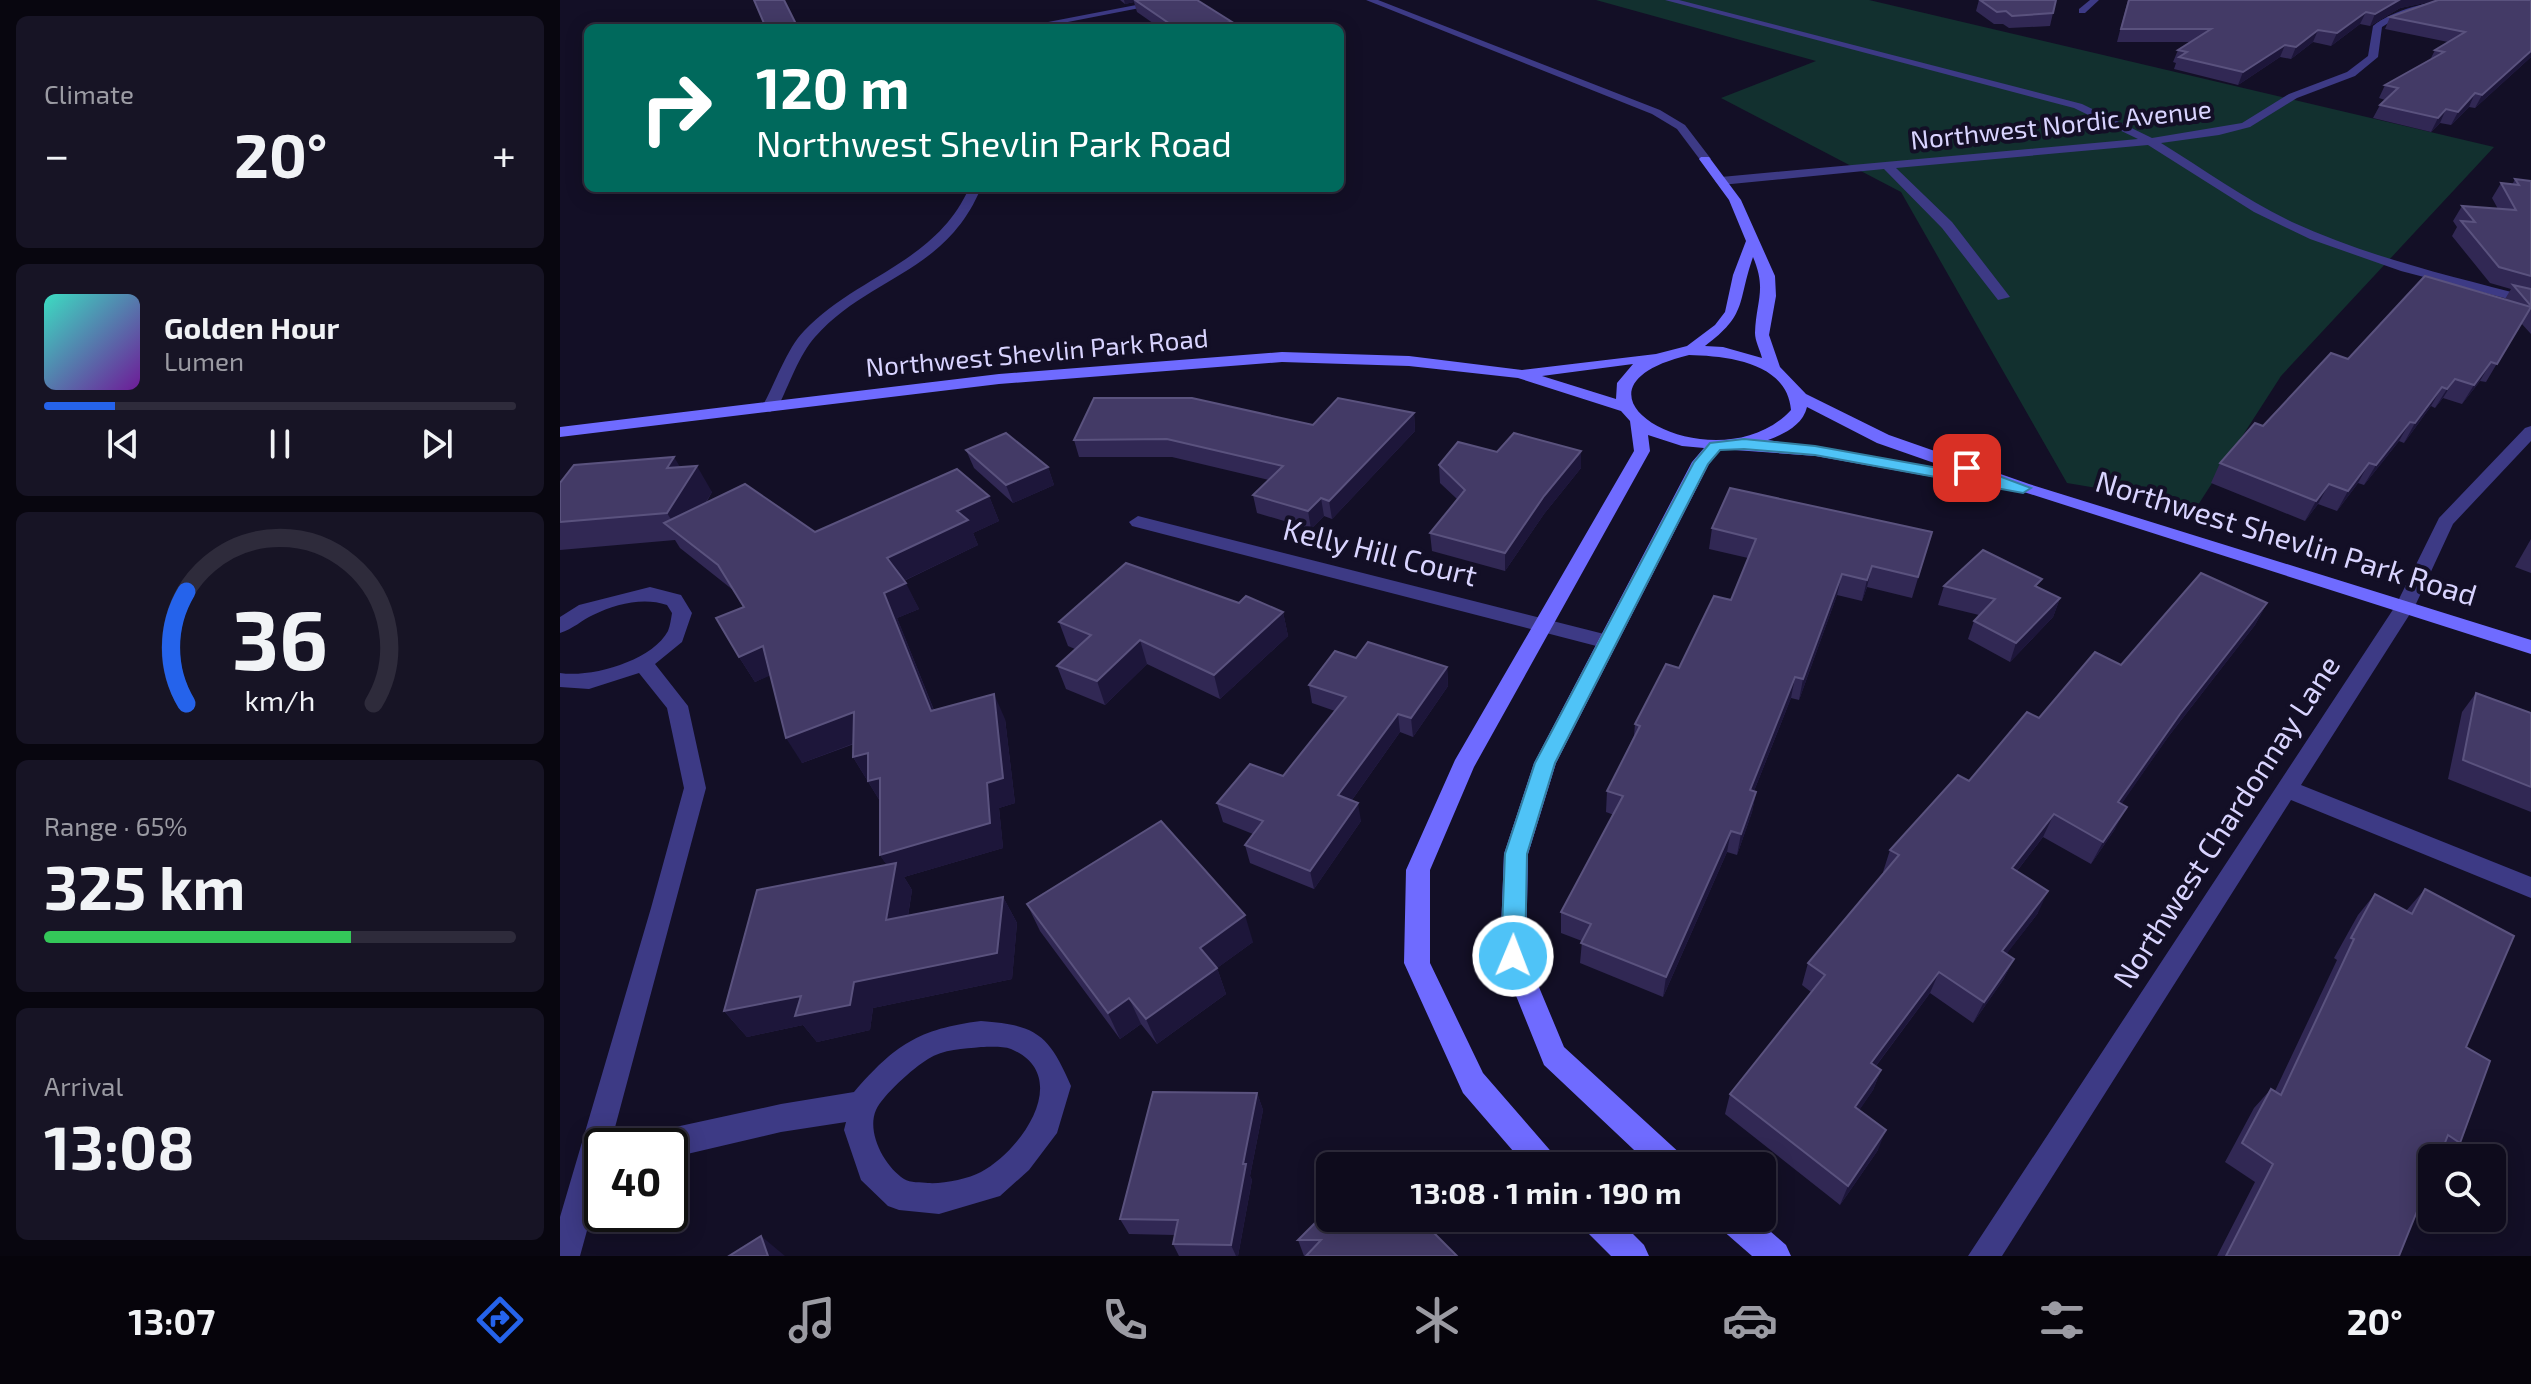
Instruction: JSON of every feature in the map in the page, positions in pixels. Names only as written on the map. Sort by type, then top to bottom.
[{"type":"street","points":[[1044,24],[1177,0]]},
{"type":"street","points":[[1370,0],[1656,112],[1681,127],[1735,200],[1751,243],[1768,276],[1769,296],[1762,335],[1773,367]]},
{"type":"street","points":[[1669,0],[2078,106],[2132,128],[2253,207],[2299,230],[2374,257],[2531,301]]},
{"type":"street","points":[[2082,11],[2095,0]]},
{"type":"street","points":[[2417,0],[2438,4]]},
{"type":"street","name":"Northwest Nordic Avenue","points":[[1721,181],[2219,132],[2246,125],[2293,96],[2351,74],[2373,57],[2378,26],[2387,20],[2452,0]]},
{"type":"street","points":[[1887,166],[1919,194],[1947,225],[2003,297]]},
{"type":"street","points":[[770,407],[808,335],[847,303],[933,248],[965,211],[973,192]]},
{"type":"street","points":[[1691,350],[1720,328],[1732,313],[1751,243]]},
{"type":"street","points":[[1691,350],[1735,353],[1773,367],[1791,381],[1800,397],[1799,412],[1788,426],[1770,437],[1744,444]]},
{"type":"street","name":"Northwest Shevlin Park Road","points":[[1520,374],[1691,350]]},
{"type":"street","points":[[1533,1152],[1473,1083],[1417,963],[1418,870],[1463,766],[1642,451],[1632,414],[1622,392],[1627,377],[1642,364],[1664,355]]},
{"type":"street","name":"Northwest Shevlin Park Road","points":[[560,432],[999,379],[1282,357],[1409,361],[1520,374],[1632,414],[1672,438],[1715,446],[1744,444],[1815,451],[2023,488]]},
{"type":"street","name":"Northwest Shevlin Park Road","points":[[1800,397],[1883,439],[2023,488],[2531,647]]},
{"type":"street","name":"Northwest Chardonnay Lane","points":[[1984,1256],[2405,606],[2445,522],[2531,431]]},
{"type":"street","points":[[1658,1152],[1554,1056],[1513,956],[1516,854],[1545,763],[1701,462],[1715,446]]},
{"type":"street","name":"Kelly Hill Court","points":[[1138,522],[1608,642]]},
{"type":"street","points":[[560,626],[586,610],[650,593],[674,600],[682,613],[677,636],[642,663],[608,678],[560,680]]},
{"type":"street","points":[[605,1128],[695,788],[677,706],[642,663]]},
{"type":"street","points":[[2287,789],[2531,888]]},
{"type":"street","points":[[688,1139],[781,1118],[862,1105],[887,1075],[920,1048],[949,1038],[981,1034],[1015,1036],[1044,1056],[1057,1086],[1047,1123],[1019,1160],[989,1185],[939,1199],[899,1195],[872,1169],[859,1130],[862,1105]]},
{"type":"street","points":[[564,1256],[584,1197]]},
{"type":"street","points":[[1609,1232],[1633,1256]]},
{"type":"street","points":[[1748,1232],[1775,1256]]},
{"type":"green space","points":[[1596,0],[1869,0],[2494,147],[2281,376],[2198,505],[2067,483],[1901,192],[1721,98],[1816,61]]},
{"type":"building","points":[[754,0],[784,0],[796,24],[764,24]]},
{"type":"building","points":[[1135,0],[1197,0],[1232,22],[1221,24],[1170,24]]},
{"type":"building","points":[[1980,0],[2056,0],[2053,13],[2012,16],[2006,11],[1997,12]]},
{"type":"building","points":[[2129,0],[2399,0],[2375,14],[2366,12],[2337,33],[2318,30],[2296,47],[2285,45],[2243,72],[2179,57],[2187,52],[2178,50],[2211,29],[2121,29]]},
{"type":"building","points":[[2438,0],[2531,0],[2531,51],[2482,95],[2475,93],[2458,112],[2446,109],[2438,118],[2380,105],[2398,88],[2385,85],[2444,52],[2435,50],[2465,32],[2390,17]]},
{"type":"building","points":[[2515,179],[2531,181],[2531,276],[2499,267],[2461,221],[2475,222],[2462,206],[2516,210],[2501,183],[2519,185]]},
{"type":"building","points":[[2425,276],[2531,307],[2497,364],[2491,362],[2474,385],[2455,379],[2447,389],[2442,387],[2415,423],[2410,422],[2376,465],[2369,463],[2348,491],[2329,484],[2316,501],[2220,463],[2255,423],[2263,426],[2331,353],[2348,359]]},
{"type":"building","points":[[2513,285],[2531,289],[2531,306]]},
{"type":"building","points":[[1094,398],[1192,398],[1313,425],[1338,398],[1414,413],[1329,501],[1321,498],[1308,511],[1253,495],[1283,466],[1167,439],[1074,440]]},
{"type":"building","points":[[1006,433],[1048,467],[1006,485],[966,450]]},
{"type":"building","points":[[1514,433],[1581,451],[1544,496],[1505,553],[1430,533],[1465,490],[1439,465],[1458,442],[1497,452]]},
{"type":"building","points":[[674,457],[667,468],[697,466],[667,513],[560,522],[560,483],[574,465]]},
{"type":"building","points":[[957,469],[989,496],[957,511],[968,520],[887,558],[906,583],[884,593],[931,711],[994,694],[1003,778],[987,783],[990,823],[880,855],[880,778],[868,781],[868,753],[853,757],[854,712],[786,738],[763,646],[739,657],[716,618],[744,607],[718,565],[664,523],[745,484],[815,532]]},
{"type":"building","points":[[1730,488],[1932,532],[1918,577],[1872,566],[1867,580],[1842,574],[1803,679],[1795,677],[1750,790],[1756,792],[1741,834],[1731,831],[1666,977],[1581,943],[1591,924],[1561,912],[1623,796],[1607,791],[1640,726],[1635,724],[1666,664],[1679,668],[1714,596],[1731,600],[1756,539],[1712,528]]},
{"type":"building","points":[[1983,550],[2042,579],[2035,586],[2060,598],[2016,643],[1974,621],[1995,599],[1944,586]]},
{"type":"building","points":[[1126,563],[1239,603],[1246,596],[1283,612],[1214,675],[1140,640],[1097,681],[1057,666],[1091,635],[1059,622]]},
{"type":"building","points":[[2201,573],[2267,603],[2180,714],[2118,802],[2127,807],[2103,842],[2054,814],[2012,868],[2048,891],[2002,951],[2014,959],[1984,1002],[1939,972],[1871,1063],[1881,1070],[1855,1107],[1886,1130],[1848,1186],[1730,1094],[1825,975],[1808,963],[1899,855],[1890,850],[1958,775],[1969,781],[2027,712],[2039,718],[2095,652],[2121,665]]},
{"type":"building","points":[[1368,642],[1447,667],[1411,718],[1398,714],[1338,795],[1358,803],[1310,871],[1245,845],[1263,821],[1217,803],[1250,764],[1283,776],[1346,697],[1309,685],[1335,651],[1356,658]]},
{"type":"building","points":[[2476,693],[2531,713],[2531,787],[2463,760]]},
{"type":"building","points":[[1161,821],[1245,915],[1200,948],[1217,968],[1146,1019],[1129,998],[1108,1013],[1027,904]]},
{"type":"building","points":[[896,863],[886,920],[1003,897],[997,953],[854,982],[850,1005],[795,1016],[801,996],[724,1011],[757,890]]},
{"type":"building","points":[[2425,889],[2514,936],[2466,1047],[2490,1061],[2460,1143],[2448,1135],[2444,1144],[2418,1144],[2418,1209],[2399,1256],[2226,1256],[2273,1164],[2242,1143],[2271,1089],[2281,1095],[2354,939],[2351,938],[2375,894],[2412,914]]},
{"type":"building","points":[[1153,1092],[1257,1093],[1231,1245],[1173,1244],[1178,1220],[1120,1219]]},
{"type":"building","points":[[1316,1222],[1316,1232],[1433,1232],[1457,1256],[1306,1256],[1321,1240],[1298,1240]]},
{"type":"building","points":[[761,1236],[768,1256],[729,1256]]},
{"type":"route","points":[[1513,956],[1516,854],[1545,763],[1701,462],[1715,446],[1744,444],[1815,451],[2023,488],[1967,468]]}]
